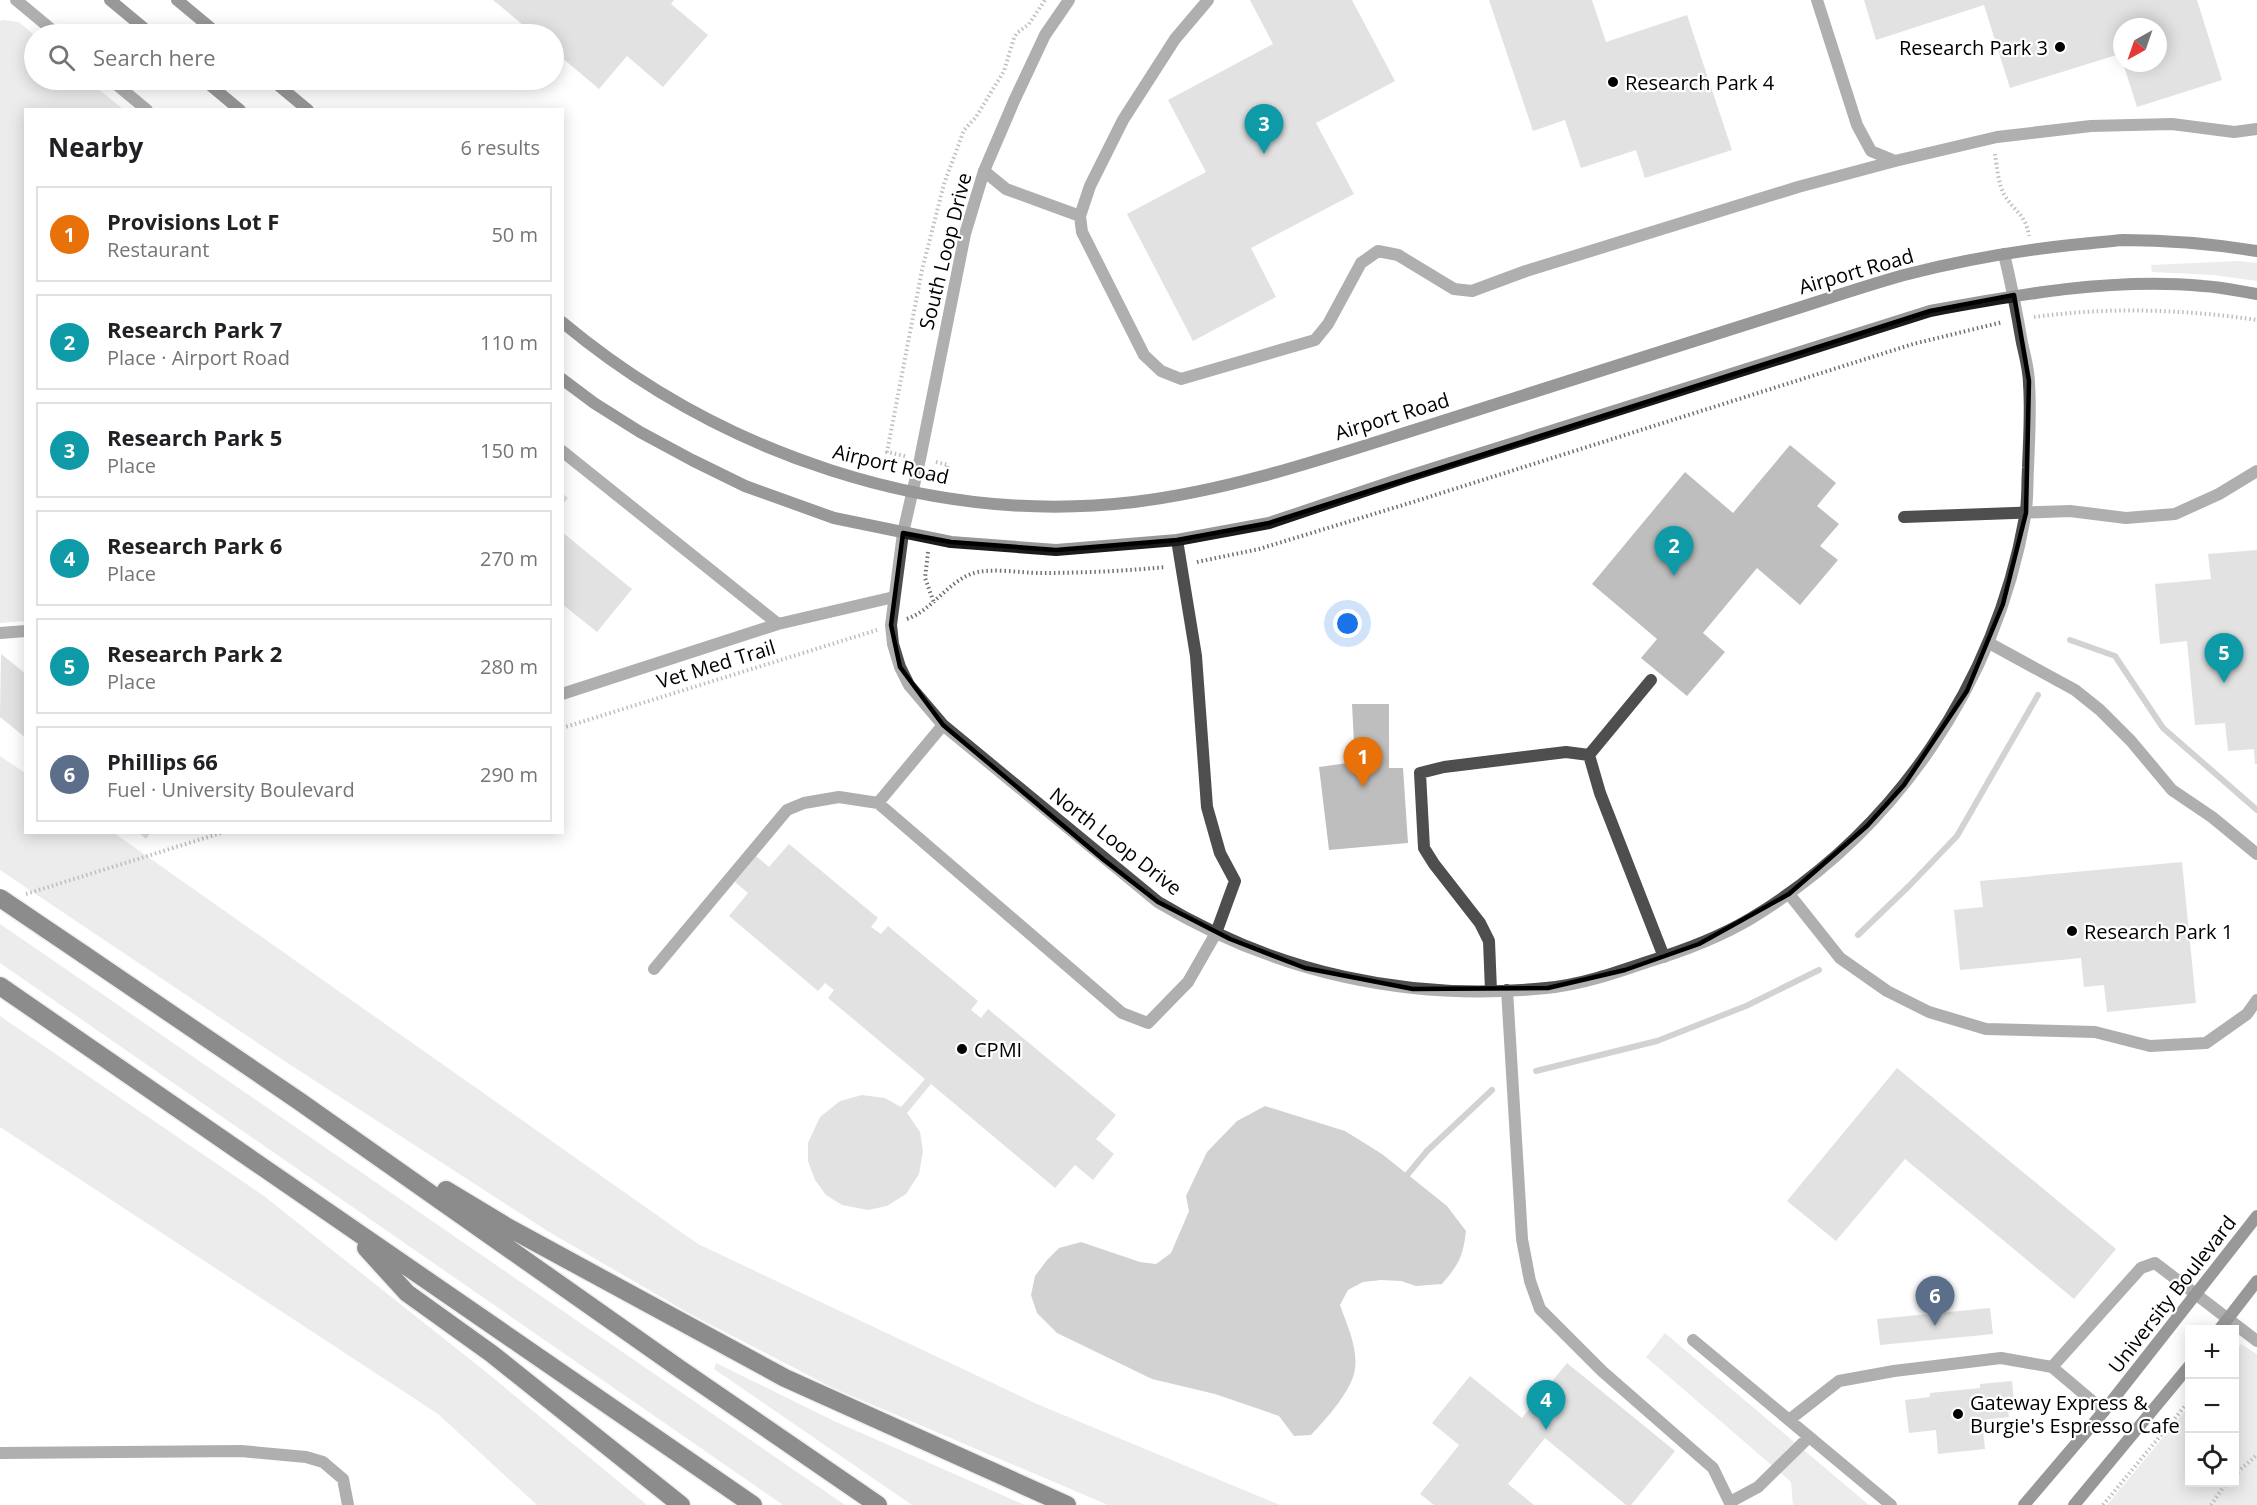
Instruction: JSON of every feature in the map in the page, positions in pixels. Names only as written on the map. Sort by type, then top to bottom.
[{"type":"highway","points":[[0,898],[299,1101],[878,1505]]},
{"type":"highway","points":[[0,986],[753,1505]]},
{"type":"highway","points":[[299,1101],[509,1228],[785,1378],[1067,1505]]},
{"type":"highway","points":[[347,1227],[407,1293],[492,1354],[681,1505]]},
{"type":"main road","points":[[110,0],[139,24]]},
{"type":"main road","points":[[177,0],[206,24]]},
{"type":"main road","points":[[216,90],[238,108]]},
{"type":"main road","points":[[284,90],[306,108]]},
{"type":"main road","name":"Airport Road","points":[[564,324],[622,367],[712,422],[806,463],[913,493],[1014,504],[1070,506],[1132,502],[1212,490],[1375,442],[1904,275],[2004,254],[2121,240],[2197,242],[2257,251]]},
{"type":"main road","points":[[564,380],[640,432],[745,486],[834,518],[931,538],[994,546],[1056,550],[1177,540],[1269,523],[1919,314],[2014,296],[2124,285],[2202,286],[2257,294]]},
{"type":"main road","name":"University Boulevard","points":[[2024,1505],[2104,1411],[2257,1216]]},
{"type":"main road","points":[[2223,1325],[2257,1281]]},
{"type":"main road","points":[[2074,1505],[2185,1371]]},
{"type":"street","points":[[16,0],[45,24]]},
{"type":"street","name":"South Loop Drive","points":[[903,533],[965,234],[984,171],[1045,35],[1069,0]]},
{"type":"street","points":[[1208,0],[1175,39],[1123,120],[1090,186],[1080,216],[1082,232],[1144,355],[1161,371],[1180,379],[1316,340],[1328,324],[1361,263],[1378,251],[1398,255],[1454,289],[1472,291],[1786,190],[1993,138],[2091,126],[2172,124],[2234,132],[2257,129]]},
{"type":"street","points":[[1817,0],[1857,125],[1871,151],[1895,161]]},
{"type":"street","points":[[123,90],[145,108]]},
{"type":"street","points":[[984,171],[1006,189],[1080,216]]},
{"type":"street","name":"North Loop Drive","points":[[903,533],[891,625],[893,644],[900,667],[909,685],[943,725],[1158,902],[1184,918],[1305,968],[1413,990],[1491,991],[1548,988],[1625,970],[1699,944],[1747,920],[1789,894],[1867,826],[1904,784],[1936,742],[1967,691],[1989,643],[2006,595],[2026,513],[2029,381],[2004,254]]},
{"type":"street","points":[[564,453],[778,624]]},
{"type":"street","points":[[1904,517],[2070,511],[2126,518],[2175,514],[2220,494],[2257,471]]},
{"type":"street","points":[[654,969],[787,810],[804,803],[839,797],[878,803],[1122,1013],[1148,1023],[1188,982],[1216,933],[1235,881],[1220,853],[1207,807],[1196,656],[1177,540]]},
{"type":"street","points":[[564,693],[778,624],[894,597]]},
{"type":"street","points":[[0,633],[24,632]]},
{"type":"street","points":[[1989,643],[2031,664],[2085,698],[2131,741],[2172,790],[2212,817],[2257,854]]},
{"type":"street","points":[[1589,755],[1651,680]]},
{"type":"street","points":[[878,803],[943,725]]},
{"type":"street","points":[[1491,991],[1489,940],[1480,923],[1424,848],[1420,773],[1444,767],[1566,752],[1589,755]]},
{"type":"street","points":[[1589,755],[1600,793],[1664,957]]},
{"type":"street","points":[[1789,894],[1840,957],[1887,991],[1929,1012],[1986,1029],[2095,1032],[2150,1046],[2206,1043],[2247,1014],[2257,1000]]},
{"type":"street","points":[[1507,990],[1522,1239],[1530,1281],[1540,1310],[1602,1371],[1713,1468],[1730,1503],[1758,1487],[1809,1437]]},
{"type":"street","points":[[2052,1367],[2141,1268],[2156,1263],[2257,1341]]},
{"type":"street","points":[[1693,1340],[1891,1505]]},
{"type":"street","points":[[1789,1420],[1839,1381],[1894,1371],[2001,1358],[2052,1367],[2104,1411]]},
{"type":"street","points":[[0,1453],[241,1451],[306,1457],[323,1462],[343,1479],[348,1505]]},
{"type":"path","points":[[908,457],[887,452],[922,270],[944,183],[964,130],[976,117],[1004,71],[1017,33],[1029,24],[1045,0]]},
{"type":"path","points":[[1993,138],[2000,182],[2005,196],[2023,216],[2029,237]]},
{"type":"path","points":[[2036,316],[2101,311],[2158,310],[2257,320]]},
{"type":"path","points":[[1194,562],[1259,549],[1913,344],[1999,322]]},
{"type":"path","points":[[936,463],[948,465],[940,496]]},
{"type":"path","points":[[931,538],[925,578],[934,603]]},
{"type":"path","points":[[909,619],[971,574],[1128,571],[1170,567]]},
{"type":"path","name":"Vet Med Trail","points":[[564,727],[878,629]]},
{"type":"path","points":[[22,896],[218,834]]},
{"type":"path","points":[[2103,1505],[2185,1406]]},
{"type":"path","points":[[2239,1471],[2257,1455]]},
{"type":"path","points":[[2211,1505],[2224,1487]]},
{"type":"highlighted area","points":[[2014,295],[2029,381],[2026,513],[2003,604],[1967,691],[1904,785],[1867,826],[1789,894],[1699,944],[1625,970],[1548,988],[1413,989],[1305,968],[1230,939],[1158,902],[1104,860],[943,725],[900,667],[891,625],[903,533],[951,542],[1056,550],[1177,540],[1269,523],[1930,311]]},
{"type":"shaded area","points":[[0,21],[19,22],[24,26],[24,90],[99,90],[122,108],[24,108],[24,621],[0,623]]},
{"type":"shaded area","points":[[2239,261],[2257,263],[2257,281],[2214,275],[2152,272],[2151,265]]},
{"type":"shaded area","points":[[0,756],[24,772],[24,834],[115,834],[698,1244],[1037,1404],[1280,1505],[1108,1505],[833,1388],[692,1315],[549,1232],[289,1064],[0,870]]},
{"type":"shaded area","points":[[0,924],[845,1505],[783,1505],[0,963]]},
{"type":"shaded area","points":[[0,1016],[264,1196],[486,1372],[647,1505],[537,1505],[438,1414],[0,1127]]},
{"type":"shaded area","points":[[1265,1106],[1345,1131],[1382,1154],[1447,1206],[1466,1231],[1459,1260],[1442,1284],[1416,1286],[1401,1281],[1381,1280],[1363,1282],[1348,1290],[1340,1305],[1355,1353],[1353,1377],[1338,1404],[1311,1435],[1294,1436],[1279,1416],[1215,1394],[1152,1379],[1057,1333],[1037,1313],[1031,1295],[1035,1276],[1059,1248],[1081,1242],[1140,1262],[1156,1264],[1171,1253],[1189,1211],[1186,1196],[1207,1152],[1237,1121]]},
{"type":"shaded area","points":[[1665,1333],[1869,1505],[1793,1505],[1791,1482],[1646,1357]]},
{"type":"shaded area","points":[[2241,1344],[2257,1354],[2257,1505],[2107,1505],[2185,1411],[2185,1487],[2239,1487],[2239,1346]]},
{"type":"shaded area","points":[[716,1363],[834,1421],[1025,1505],[912,1505],[714,1369]]},
{"type":"building","points":[[493,0],[674,0],[671,4],[708,35],[663,87],[627,56],[599,89],[564,59],[564,24],[522,24]]},
{"type":"building","points":[[1250,0],[1352,0],[1395,81],[1316,123],[1354,194],[1251,248],[1276,297],[1193,341],[1127,214],[1206,172],[1168,100],[1273,44]]},
{"type":"building","name":"Research Park 4","points":[[1489,0],[1592,0],[1606,42],[1687,15],[1732,150],[1645,178],[1636,150],[1581,168],[1565,120],[1533,131]]},
{"type":"building","name":"Research Park 3","points":[[1864,0],[2197,0],[2222,80],[2137,107],[2126,72],[2167,72],[2167,18],[2113,18],[2113,56],[2010,88],[1984,5],[1876,40]]},
{"type":"building","points":[[1790,445],[1836,483],[1817,506],[1839,524],[1820,546],[1838,560],[1800,605],[1757,568],[1703,633],[1725,652],[1687,696],[1641,658],[1657,639],[1592,584],[1685,472],[1733,513]]},
{"type":"building","points":[[564,534],[632,589],[597,632],[564,606]]},
{"type":"building","points":[[2257,550],[2257,764],[2255,764],[2254,749],[2228,751],[2225,723],[2195,725],[2187,641],[2160,644],[2155,584],[2211,579],[2208,554]]},
{"type":"building","points":[[1,654],[24,672],[24,736],[0,717]]},
{"type":"building","points":[[1352,704],[1389,704],[1389,768],[1403,768],[1408,843],[1329,850],[1319,767],[1355,762]]},
{"type":"building","points":[[140,834],[150,834],[146,839]]},
{"type":"building","name":"CPMI","points":[[789,844],[878,918],[871,927],[881,934],[888,926],[978,1001],[971,1010],[981,1018],[988,1009],[1116,1115],[1096,1139],[1114,1154],[1093,1180],[1075,1165],[1055,1188],[931,1084],[907,1113],[920,1132],[923,1151],[919,1174],[906,1194],[887,1206],[868,1210],[842,1205],[826,1195],[815,1180],[808,1161],[808,1143],[820,1117],[840,1101],[862,1095],[885,1098],[901,1107],[925,1079],[828,998],[834,990],[825,983],[818,991],[729,916],[748,893],[735,882],[756,856],[769,867]]},
{"type":"building","name":"Research Park 1","points":[[2182,862],[2196,1003],[2107,1012],[2104,985],[2084,987],[2081,958],[1960,970],[1954,910],[1983,907],[1980,881]]},
{"type":"building","points":[[1897,1068],[2116,1249],[2074,1299],[1905,1159],[1836,1241],[1787,1201]]},
{"type":"building","points":[[1990,1308],[1993,1334],[1880,1345],[1877,1319]]},
{"type":"building","points":[[1567,1363],[1675,1451],[1631,1505],[1626,1505],[1545,1438],[1508,1484],[1534,1505],[1434,1505],[1420,1494],[1459,1445],[1432,1423],[1470,1376],[1522,1418]]},
{"type":"building","name":"Gateway Express & Burgie's Espresso Cafe","points":[[2012,1381],[2015,1411],[2008,1411],[2009,1417],[1982,1420],[1985,1449],[1938,1454],[1936,1430],[1909,1433],[1905,1400],[1930,1397],[1930,1393],[1980,1388],[1980,1384]]},
{"type":"waterway","points":[[2070,640],[2115,656],[2163,728],[2257,810]]},
{"type":"waterway","points":[[1858,935],[1957,836],[2038,695]]},
{"type":"waterway","points":[[1536,1071],[1657,1041],[1746,1006],[1819,970]]},
{"type":"waterway","points":[[1408,1174],[1427,1151],[1492,1090]]},
{"type":"place","name":"Research Park 3","points":[[2060,47]]},
{"type":"place","name":"Research Park 4","points":[[1613,82]]},
{"type":"place","name":"Research Park 5","points":[[1264,154]]},
{"type":"place","name":"Research Park 7","points":[[1674,576]]},
{"type":"place","name":"Research Park 2","points":[[2224,683]]},
{"type":"place","name":"Provisions Lot F","points":[[1363,787]]},
{"type":"place","name":"Research Park 1","points":[[2072,931]]},
{"type":"place","name":"CPMI","points":[[962,1049]]},
{"type":"place","name":"Phillips 66","points":[[1935,1326]]},
{"type":"place","name":"Gateway Express & Burgie's Espresso Cafe","points":[[1958,1414]]},
{"type":"place","name":"Research Park 6","points":[[1546,1430]]}]
